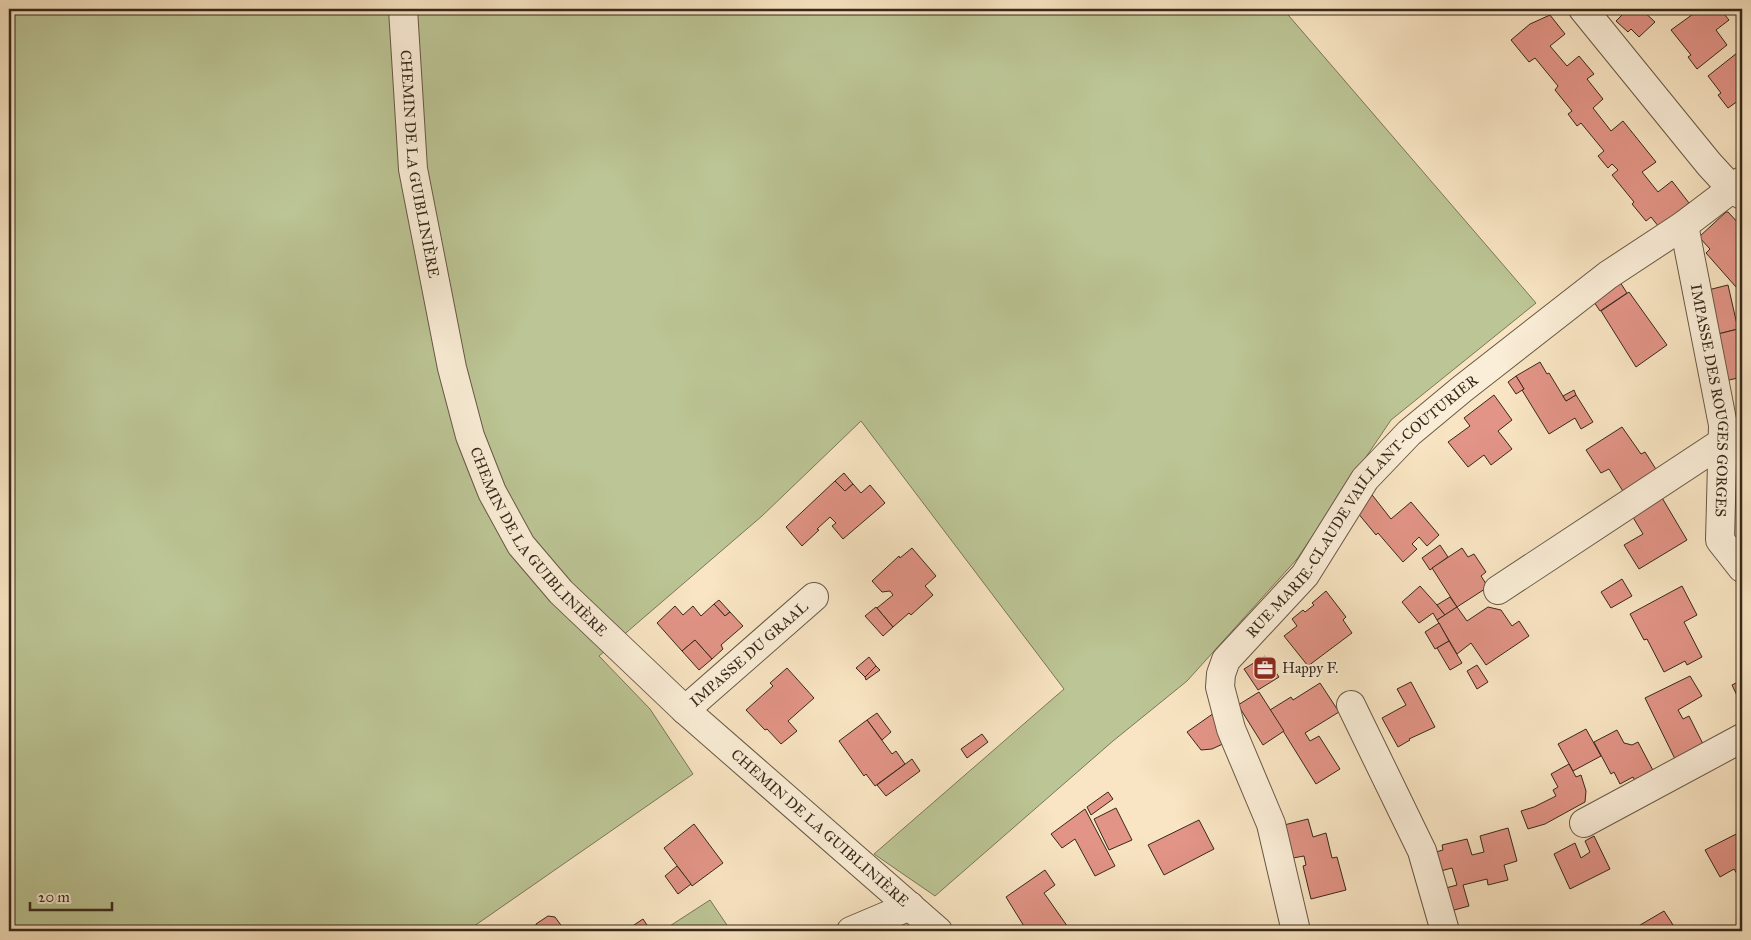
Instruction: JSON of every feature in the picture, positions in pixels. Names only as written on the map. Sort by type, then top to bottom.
[{"type":"street","name":"CHEMIN DE LA GUIBLINIÈRE","points":[[403,9],[413,169],[452,368],[470,436],[492,492],[521,545],[561,592],[685,710],[938,931]]},
{"type":"street","points":[[1583,9],[1709,164],[1739,189]]},
{"type":"street","name":"RUE MARIE-CLAUDE VAILLANT-COUTURIER","points":[[1296,931],[1271,824],[1231,729],[1220,687],[1221,674],[1226,660],[1305,575],[1365,479],[1409,433],[1462,389],[1608,275],[1739,189]]},
{"type":"street","name":"IMPASSE DES ROUGES GORGES","points":[[1684,225],[1723,425],[1721,443],[1720,540],[1742,568]]},
{"type":"street","points":[[1498,590],[1721,443]]},
{"type":"street","name":"IMPASSE DU GRAAL","points":[[685,710],[814,597]]},
{"type":"street","points":[[1351,705],[1422,851],[1445,931]]},
{"type":"street","points":[[1584,823],[1742,738]]},
{"type":"street","points":[[851,931],[910,906]]},
{"type":"green space","points":[[9,9],[1283,9],[1536,303],[1391,420],[1297,559],[1187,681],[1113,741],[935,896],[874,854],[1064,689],[861,421],[762,516],[599,656],[650,709],[693,774],[467,931],[9,931]]},
{"type":"green space","points":[[710,900],[731,931],[662,931]]},
{"type":"building","points":[[1615,9],[1641,9],[1655,22],[1639,37],[1631,29],[1628,32],[1616,21],[1622,15]]},
{"type":"building","points":[[1700,9],[1720,9],[1729,20],[1716,30],[1727,45],[1697,69],[1688,57],[1691,55],[1671,30]]},
{"type":"building","points":[[1550,15],[1565,34],[1550,46],[1567,66],[1579,56],[1594,74],[1587,79],[1603,99],[1593,108],[1611,131],[1623,121],[1656,162],[1642,172],[1658,192],[1672,181],[1689,203],[1659,227],[1651,217],[1646,221],[1632,204],[1634,202],[1612,175],[1618,170],[1612,164],[1608,168],[1598,156],[1604,151],[1581,123],[1577,126],[1568,114],[1572,111],[1555,90],[1558,86],[1535,58],[1529,62],[1511,40],[1530,24]]},
{"type":"building","points":[[1737,53],[1742,60],[1742,98],[1728,108],[1718,95],[1721,93],[1708,76]]},
{"type":"building","points":[[1726,212],[1742,227],[1742,281],[1736,287],[1706,253],[1710,249],[1699,237]]},
{"type":"building","points":[[1618,279],[1627,293],[1600,311],[1592,299]]},
{"type":"building","points":[[1728,285],[1738,329],[1714,335],[1704,291]]},
{"type":"building","points":[[1629,292],[1667,345],[1636,367],[1601,311]]},
{"type":"building","points":[[1738,329],[1742,344],[1742,377],[1725,381],[1714,335]]},
{"type":"building","points":[[1540,362],[1566,401],[1576,395],[1593,422],[1581,429],[1575,418],[1549,434],[1522,390],[1524,389],[1516,376]]},
{"type":"building","points":[[1516,376],[1524,389],[1516,394],[1508,382]]},
{"type":"building","points":[[1574,390],[1576,395],[1566,401],[1563,396]]},
{"type":"building","points":[[1494,395],[1512,420],[1498,431],[1512,449],[1491,465],[1484,455],[1468,467],[1448,442],[1470,426],[1464,418]]},
{"type":"building","points":[[1622,427],[1641,454],[1645,452],[1659,474],[1626,496],[1609,469],[1601,473],[1586,450]]},
{"type":"building","points":[[844,473],[853,484],[845,491],[835,481]]},
{"type":"building","points":[[835,481],[845,491],[853,484],[861,493],[870,485],[885,503],[843,539],[832,526],[836,523],[830,517],[802,546],[786,527]]},
{"type":"building","points":[[1369,491],[1391,519],[1411,502],[1439,535],[1427,546],[1419,537],[1412,544],[1417,549],[1403,562],[1378,533],[1376,535],[1357,512]]},
{"type":"building","points":[[1658,491],[1687,540],[1639,569],[1624,545],[1643,534],[1628,509]]},
{"type":"building","points":[[1440,545],[1448,557],[1430,570],[1422,558]]},
{"type":"building","points":[[912,548],[936,576],[925,586],[933,595],[911,615],[909,613],[893,627],[877,608],[893,595],[890,591],[882,592],[872,581],[899,556],[900,558]]},
{"type":"building","points":[[1462,548],[1468,557],[1474,554],[1486,572],[1481,576],[1488,587],[1457,607],[1432,568]]},
{"type":"building","points":[[1622,579],[1632,596],[1611,608],[1601,592]]},
{"type":"building","points":[[1420,586],[1445,615],[1437,620],[1433,613],[1419,623],[1402,602]]},
{"type":"building","points":[[1682,586],[1697,615],[1684,622],[1702,657],[1687,665],[1685,661],[1664,672],[1647,639],[1644,640],[1630,614]]},
{"type":"building","points":[[1326,591],[1346,617],[1343,620],[1352,633],[1308,666],[1284,636],[1297,626],[1292,619],[1303,610],[1305,612],[1314,605],[1312,603]]},
{"type":"building","points":[[1450,597],[1457,607],[1445,615],[1437,605]]},
{"type":"building","points":[[719,600],[730,612],[725,616],[714,604]]},
{"type":"building","points":[[714,604],[725,616],[730,612],[743,626],[721,645],[723,649],[712,659],[695,640],[682,651],[657,623],[675,606],[683,615],[693,606],[701,616]]},
{"type":"building","points":[[876,607],[893,627],[883,636],[865,616]]},
{"type":"building","points":[[1457,607],[1467,621],[1488,607],[1501,610],[1512,626],[1519,621],[1529,636],[1486,665],[1471,643],[1457,654],[1437,620]]},
{"type":"building","points":[[1439,623],[1449,641],[1435,649],[1425,632]]},
{"type":"building","points":[[695,640],[712,659],[699,670],[682,651]]},
{"type":"building","points":[[1449,641],[1462,663],[1450,670],[1437,648]]},
{"type":"building","points":[[1265,656],[1279,677],[1258,690],[1244,669]]},
{"type":"building","points":[[869,657],[876,666],[865,677],[856,668]]},
{"type":"building","points":[[1477,665],[1488,682],[1477,689],[1467,671]]},
{"type":"building","points":[[876,666],[880,670],[866,680],[865,677]]},
{"type":"building","points":[[787,668],[814,698],[788,721],[797,731],[781,744],[746,710],[773,686],[770,683]]},
{"type":"building","points":[[1690,676],[1702,696],[1678,710],[1683,719],[1689,716],[1704,746],[1676,761],[1645,698]]},
{"type":"building","points":[[1742,680],[1742,706],[1732,685]]},
{"type":"building","points":[[1411,682],[1435,727],[1409,739],[1398,747],[1382,718],[1406,705],[1397,689]]},
{"type":"building","points":[[1320,683],[1339,712],[1305,733],[1310,741],[1319,736],[1340,769],[1316,784],[1270,710],[1291,697],[1293,700]]},
{"type":"building","points":[[1259,692],[1284,731],[1263,745],[1238,705]]},
{"type":"building","points":[[877,713],[891,732],[882,740],[867,720]]},
{"type":"building","points":[[1214,713],[1227,742],[1212,749],[1201,750],[1187,732]]},
{"type":"building","points":[[867,720],[892,754],[896,751],[905,764],[875,786],[866,774],[864,776],[839,741]]},
{"type":"building","points":[[1586,729],[1601,756],[1573,771],[1558,744]]},
{"type":"building","points":[[1617,730],[1624,743],[1632,745],[1638,742],[1656,776],[1636,783],[1633,777],[1620,784],[1614,772],[1611,774],[1594,742]]},
{"type":"building","points":[[982,734],[988,742],[967,758],[961,749]]},
{"type":"building","points":[[912,759],[920,771],[886,796],[877,785]]},
{"type":"building","points":[[1569,764],[1576,777],[1581,775],[1586,791],[1585,802],[1545,824],[1528,829],[1521,811],[1556,796],[1553,790],[1558,787],[1551,774]]},
{"type":"building","points":[[1108,792],[1113,799],[1091,815],[1087,807]]},
{"type":"building","points":[[1116,808],[1132,840],[1109,850],[1094,819]]},
{"type":"building","points":[[1085,809],[1115,866],[1095,876],[1075,839],[1062,848],[1051,834]]},
{"type":"building","points":[[1308,819],[1313,837],[1326,833],[1332,858],[1337,857],[1346,890],[1311,899],[1303,866],[1306,865],[1304,856],[1293,858],[1284,825]]},
{"type":"building","points":[[1199,820],[1214,849],[1164,875],[1148,845]]},
{"type":"building","points":[[694,824],[723,863],[692,886],[664,848]]},
{"type":"building","points":[[1508,828],[1517,861],[1504,865],[1508,880],[1488,885],[1487,879],[1463,885],[1469,906],[1447,912],[1442,889],[1457,885],[1452,868],[1437,872],[1432,853],[1443,850],[1442,845],[1467,839],[1472,855],[1484,852],[1480,836]]},
{"type":"building","points":[[1742,831],[1742,882],[1734,869],[1720,877],[1705,850]]},
{"type":"building","points":[[1594,836],[1610,869],[1570,889],[1554,854],[1575,843],[1581,858],[1590,852],[1585,841]]},
{"type":"building","points":[[677,866],[691,884],[678,894],[665,876]]},
{"type":"building","points":[[1045,870],[1055,885],[1044,893],[1069,931],[1027,931],[1006,897]]},
{"type":"building","points":[[1664,911],[1677,931],[1630,931]]},
{"type":"building","points":[[548,916],[555,917],[563,931],[533,931],[536,929],[536,924]]},
{"type":"building","points":[[643,919],[651,931],[625,931]]},
{"type":"place","name":"Happy F.","points":[[1265,668]]}]
